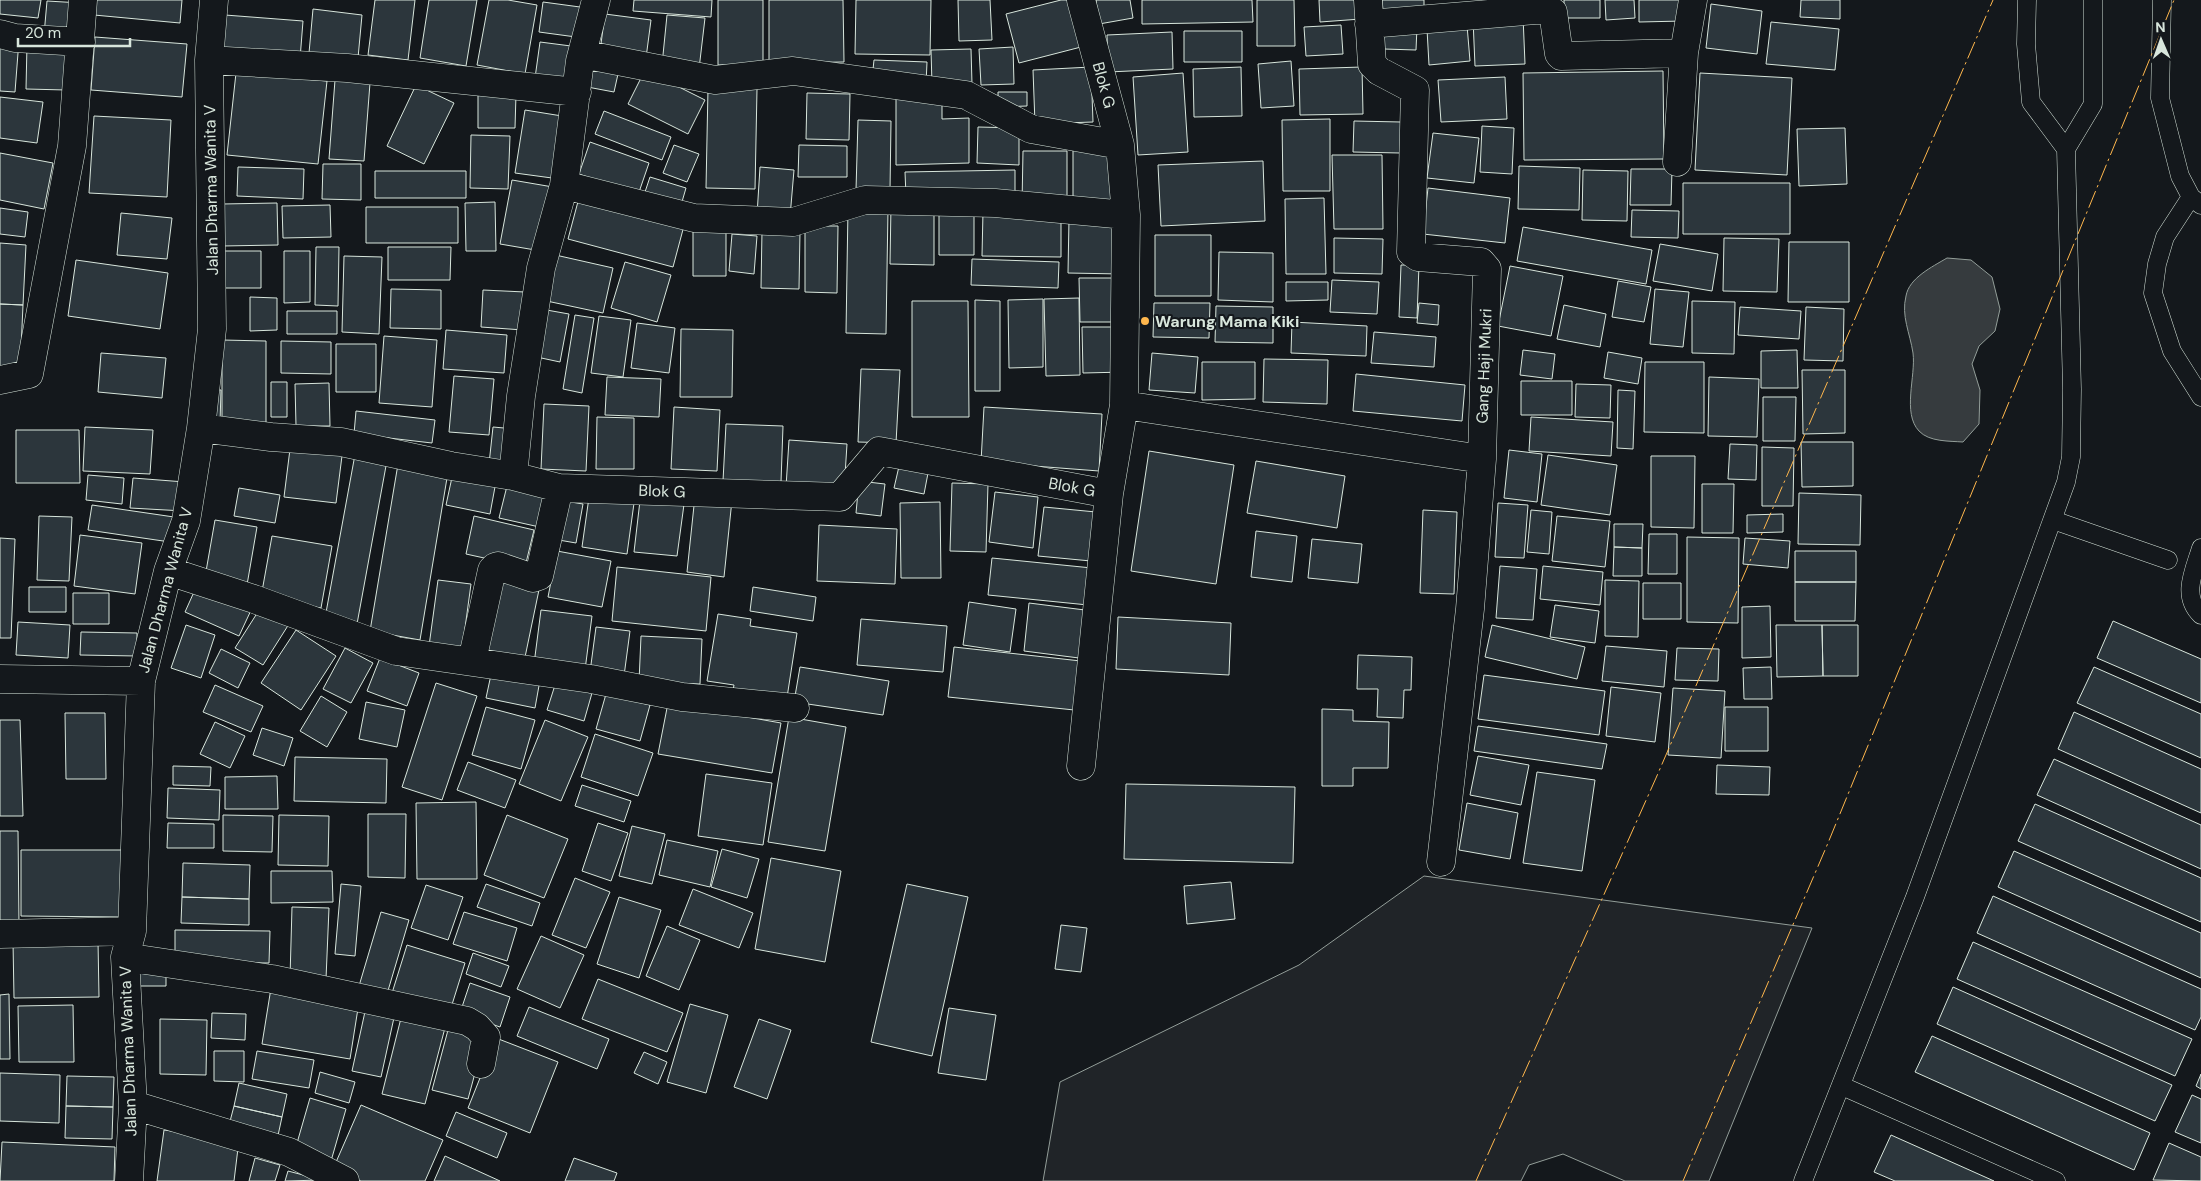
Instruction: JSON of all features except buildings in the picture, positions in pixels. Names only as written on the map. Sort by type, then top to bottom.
[{"type":"street","points":[[0,380],[29,374],[72,146],[83,0]]},
{"type":"street","name":"Jalan Dharma Wanita V","points":[[129,1181],[133,1105],[125,957],[132,931],[142,681],[168,570],[186,521],[201,428],[212,329],[209,60],[214,0]]},
{"type":"street","points":[[513,476],[521,396],[541,268],[564,185],[582,54],[596,0]]},
{"type":"street","name":"Blok G","points":[[559,488],[840,497],[879,452],[1109,494],[1124,405],[1126,215],[1120,145],[1081,0]]},
{"type":"street","points":[[1677,162],[1684,53],[1693,0]]},
{"type":"street","points":[[1369,12],[1548,9],[1553,12],[1559,54],[1561,56],[1684,53]]},
{"type":"street","name":"Gang Haji Mukri","points":[[1369,12],[1372,64],[1379,71],[1415,90],[1411,252],[1418,257],[1481,262],[1488,269],[1482,459]]},
{"type":"street","points":[[0,34],[15,38],[81,42]]},
{"type":"street","points":[[582,54],[714,80],[793,71],[966,95],[1031,129],[1120,145]]},
{"type":"street","points":[[209,60],[347,68],[577,92]]},
{"type":"street","points":[[564,185],[694,218],[793,222],[865,200],[995,203],[1126,215]]},
{"type":"street","points":[[1124,405],[1482,459],[1470,609],[1441,862]]},
{"type":"street","points":[[201,428],[271,437],[341,442],[451,466],[513,476],[559,488],[539,576],[533,578],[498,566],[492,570],[472,661]]},
{"type":"street","points":[[1081,766],[1109,494]]},
{"type":"street","points":[[168,570],[396,651],[591,679],[682,697],[795,708]]},
{"type":"street","points":[[0,679],[142,681]]},
{"type":"street","points":[[0,934],[132,931]]},
{"type":"street","points":[[125,957],[272,979],[467,1021],[477,1027],[486,1038],[481,1064]]},
{"type":"street","points":[[133,1105],[289,1152],[345,1181]]},
{"type":"lane","points":[[2027,0],[2026,44],[2031,102],[2066,148]]},
{"type":"lane","points":[[1803,1181],[1915,897],[2066,482],[2070,457],[2072,389],[2066,148],[2093,104],[2093,0]]},
{"type":"lane","points":[[2162,0],[2160,98],[2180,176],[2196,201],[2165,237],[2157,264],[2153,293],[2172,351],[2201,397]]},
{"type":"lane","points":[[2053,520],[2168,560]]},
{"type":"lane","points":[[2201,548],[2190,588],[2190,600],[2201,615]]},
{"type":"lane","points":[[1842,1086],[2056,1181]]},
{"type":"shaded area","points":[[1947,258],[1971,260],[1992,277],[2000,309],[1995,331],[1979,346],[1972,364],[1980,390],[1979,424],[1963,442],[1940,440],[1923,435],[1914,423],[1910,404],[1913,353],[1905,318],[1906,296],[1916,278]]},
{"type":"shaded area","points":[[1424,876],[1812,928],[1709,1181],[1625,1181],[1563,1154],[1529,1165],[1521,1181],[1043,1181],[1060,1082],[1299,965]]},
{"type":"power","points":[[1476,1181],[1656,778],[1993,0]]},
{"type":"power","points":[[1683,1181],[1828,843],[2174,0]]},
{"type":"place","name":"Warung Mama Kiki","points":[[1145,321]]}]
